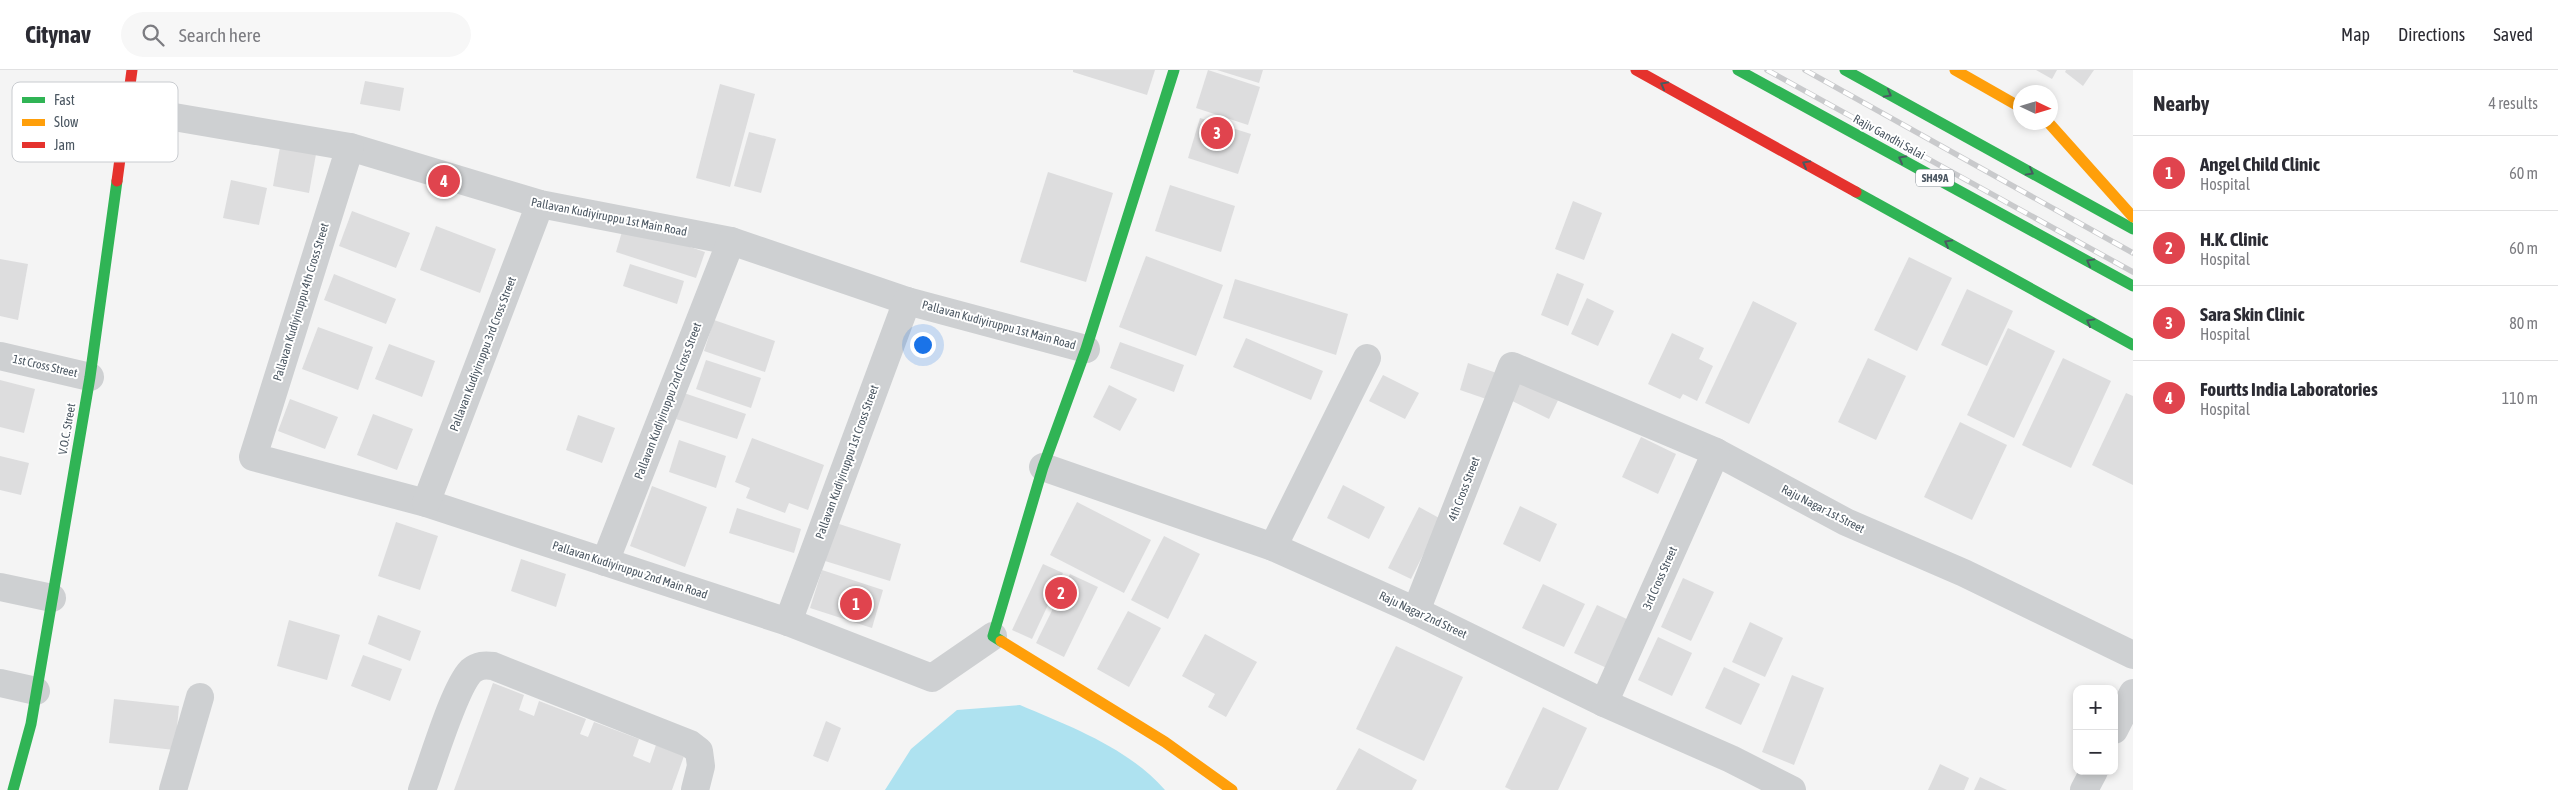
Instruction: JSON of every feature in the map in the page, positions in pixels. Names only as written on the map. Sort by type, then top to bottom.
[{"type":"street","points":[[1174,70],[1086,349],[1043,467],[993,636],[1165,742],[1232,790]]},
{"type":"street","points":[[1636,70],[2133,345]]},
{"type":"street","name":"Rajiv Gandhi Salai","points":[[1738,70],[2133,286]]},
{"type":"street","points":[[1845,70],[2133,229]]},
{"type":"street","points":[[1955,70],[2013,103]]},
{"type":"street","name":"Pallavan Kudiyiruppu 1st Main Road","points":[[178,118],[350,147],[540,204],[731,241],[907,301],[1086,349]]},
{"type":"street","points":[[2055,130],[2133,217]]},
{"type":"street","name":"Pallavan Kudiyiruppu 4th Cross Street","points":[[253,457],[350,147]]},
{"type":"street","name":"V.O.C. Street","points":[[13,790],[31,724],[90,377],[120,162]]},
{"type":"street","name":"Pallavan Kudiyiruppu 3rd Cross Street","points":[[426,503],[540,204]]},
{"type":"street","name":"Pallavan Kudiyiruppu 2nd Cross Street","points":[[605,562],[731,241]]},
{"type":"street","name":"Pallavan Kudiyiruppu 1st Cross Street","points":[[788,622],[907,301]]},
{"type":"street","name":"1st Cross Street","points":[[0,356],[90,377]]},
{"type":"street","points":[[1274,547],[1367,358]]},
{"type":"street","name":"Raju Nagar 1st Street","points":[[1512,366],[1716,452],[1846,522],[1964,573],[2133,656]]},
{"type":"street","name":"4th Cross Street","points":[[1416,611],[1512,366]]},
{"type":"street","name":"3rd Cross Street","points":[[1604,703],[1716,452]]},
{"type":"street","name":"Pallavan Kudiyiruppu 2nd Main Road","points":[[253,457],[426,503],[788,622],[932,678],[993,636]]},
{"type":"street","name":"Raju Nagar 2nd Street","points":[[1043,467],[1274,547],[1416,611],[1604,703],[1731,759],[1792,790]]},
{"type":"street","points":[[0,587],[52,598]]},
{"type":"street","points":[[422,790],[459,689],[472,670],[482,665],[493,666],[690,744],[699,751],[701,766],[695,790]]},
{"type":"street","points":[[0,683],[36,691]]},
{"type":"street","points":[[2118,722],[2133,693]]},
{"type":"street","points":[[173,790],[200,697]]},
{"type":"street","points":[[2084,790],[2092,775]]},
{"type":"water","points":[[1020,705],[1078,730],[1116,750],[1150,775],[1165,790],[885,790],[911,749],[957,710]]},
{"type":"building","points":[[1073,70],[1155,70],[1147,95],[1073,72]]},
{"type":"building","points":[[1208,70],[1260,87],[1248,125],[1196,108]]},
{"type":"building","points":[[1217,70],[1263,70],[1259,83]]},
{"type":"building","points":[[2036,70],[2057,70],[2052,79]]},
{"type":"building","points":[[2066,70],[2094,70],[2083,86],[2065,72]]},
{"type":"building","points":[[365,81],[404,88],[400,111],[360,104]]},
{"type":"building","points":[[720,84],[755,94],[730,187],[696,178]]},
{"type":"building","points":[[1200,118],[1251,134],[1238,174],[1188,158]]},
{"type":"building","points":[[749,132],[776,139],[761,193],[734,186]]},
{"type":"building","points":[[282,136],[318,143],[309,193],[273,186]]},
{"type":"building","points":[[1048,172],[1113,193],[1086,282],[1020,262]]},
{"type":"building","points":[[231,180],[267,188],[259,225],[223,218]]},
{"type":"building","points":[[1170,185],[1235,206],[1221,252],[1155,231]]},
{"type":"building","points":[[1573,201],[1602,213],[1584,260],[1555,249]]},
{"type":"building","points":[[352,211],[410,233],[396,268],[339,246]]},
{"type":"building","points":[[624,225],[705,252],[696,278],[616,252]]},
{"type":"building","points":[[436,226],[496,249],[480,293],[420,270]]},
{"type":"building","points":[[1146,256],[1223,285],[1196,356],[1119,327]]},
{"type":"building","points":[[1909,257],[1952,278],[1917,351],[1874,330]]},
{"type":"building","points":[[0,259],[28,264],[18,320],[0,316]]},
{"type":"building","points":[[630,264],[684,281],[677,304],[623,286]]},
{"type":"building","points":[[1557,273],[1584,284],[1568,326],[1541,315]]},
{"type":"building","points":[[334,274],[396,299],[386,324],[324,300]]},
{"type":"building","points":[[1235,279],[1348,314],[1336,355],[1223,318]]},
{"type":"building","points":[[1967,289],[2013,311],[1987,366],[1941,345]]},
{"type":"building","points":[[1587,298],[1614,311],[1598,346],[1571,334]]},
{"type":"building","points":[[1753,301],[1797,323],[1749,424],[1705,403]]},
{"type":"building","points":[[714,320],[775,341],[765,372],[704,351]]},
{"type":"building","points":[[318,327],[373,347],[358,390],[302,369]]},
{"type":"building","points":[[2008,328],[2055,351],[2014,438],[1967,415]]},
{"type":"building","points":[[1672,333],[1704,348],[1699,359],[1713,366],[1697,401],[1683,394],[1680,399],[1648,384]]},
{"type":"building","points":[[1246,338],[1323,371],[1311,400],[1233,367]]},
{"type":"building","points":[[1120,342],[1184,365],[1174,392],[1110,368]]},
{"type":"building","points":[[389,344],[435,361],[422,397],[375,379]]},
{"type":"building","points":[[1868,358],[1906,376],[1876,440],[1838,422]]},
{"type":"building","points":[[2063,358],[2111,381],[2071,468],[2022,445]]},
{"type":"building","points":[[706,360],[761,378],[751,408],[696,389]]},
{"type":"building","points":[[1468,363],[1505,376],[1495,402],[1460,390]]},
{"type":"building","points":[[1515,373],[1561,394],[1549,419],[1504,397]]},
{"type":"building","points":[[1383,375],[1419,393],[1405,419],[1369,401]]},
{"type":"building","points":[[0,380],[35,389],[24,433],[0,427]]},
{"type":"building","points":[[1109,385],[1137,399],[1120,431],[1093,417]]},
{"type":"building","points":[[684,393],[746,414],[737,439],[676,419]]},
{"type":"building","points":[[2126,393],[2133,396],[2133,485],[2092,465]]},
{"type":"building","points":[[290,399],[338,417],[325,449],[278,431]]},
{"type":"building","points":[[373,414],[413,429],[397,470],[357,455]]},
{"type":"building","points":[[578,415],[615,428],[602,463],[566,450]]},
{"type":"building","points":[[1960,422],[2007,445],[1972,520],[1924,497]]},
{"type":"building","points":[[1641,437],[1676,454],[1658,494],[1622,477]]},
{"type":"building","points":[[752,438],[824,465],[808,510],[789,503],[785,513],[746,498],[750,488],[735,482]]},
{"type":"building","points":[[679,440],[726,456],[716,488],[669,472]]},
{"type":"building","points":[[0,456],[29,463],[21,495],[0,490]]},
{"type":"building","points":[[1343,485],[1385,507],[1369,539],[1327,518]]},
{"type":"building","points":[[652,486],[707,507],[685,567],[630,546]]},
{"type":"building","points":[[1077,502],[1151,540],[1124,593],[1050,555]]},
{"type":"building","points":[[1520,506],[1557,524],[1540,562],[1503,544]]},
{"type":"building","points":[[1419,507],[1441,519],[1411,579],[1388,568]]},
{"type":"building","points":[[737,508],[801,529],[794,553],[729,533]]},
{"type":"building","points":[[396,522],[438,536],[420,590],[378,576]]},
{"type":"building","points":[[836,523],[901,544],[890,581],[825,561]]},
{"type":"building","points":[[1164,536],[1200,554],[1168,619],[1131,600]]},
{"type":"building","points":[[521,559],[566,574],[556,607],[511,591]]},
{"type":"building","points":[[1043,564],[1063,573],[1032,639],[1012,630]]},
{"type":"building","points":[[822,570],[883,590],[872,628],[810,608]]},
{"type":"building","points":[[1070,574],[1098,587],[1064,657],[1036,643]]},
{"type":"building","points":[[1683,578],[1714,592],[1691,641],[1661,627]]},
{"type":"building","points":[[1543,584],[1585,604],[1564,647],[1522,628]]},
{"type":"building","points":[[1597,605],[1631,621],[1609,669],[1574,653]]},
{"type":"building","points":[[1128,611],[1161,628],[1129,687],[1097,669]]},
{"type":"building","points":[[378,615],[421,631],[410,661],[368,644]]},
{"type":"building","points":[[289,620],[340,635],[327,680],[277,666]]},
{"type":"building","points":[[1750,622],[1783,638],[1765,677],[1732,662]]},
{"type":"building","points":[[1205,634],[1257,662],[1226,717],[1208,707],[1215,694],[1182,676]]},
{"type":"building","points":[[1658,637],[1692,653],[1672,696],[1638,680]]},
{"type":"building","points":[[1396,646],[1463,677],[1424,761],[1356,729]]},
{"type":"building","points":[[363,655],[402,669],[390,701],[351,686]]},
{"type":"building","points":[[1724,667],[1760,684],[1741,725],[1705,708]]},
{"type":"building","points":[[1792,675],[1824,688],[1794,765],[1762,752]]},
{"type":"building","points":[[493,683],[524,695],[519,710],[534,716],[539,701],[586,719],[580,734],[588,737],[594,722],[639,739],[633,756],[650,763],[656,745],[684,756],[672,790],[454,790]]},
{"type":"building","points":[[114,699],[179,706],[175,750],[109,743]]},
{"type":"building","points":[[1543,707],[1587,728],[1558,790],[1511,790],[1505,787]]},
{"type":"building","points":[[826,721],[841,728],[828,762],[813,756]]},
{"type":"building","points":[[1359,748],[1417,780],[1412,790],[1336,790]]},
{"type":"building","points":[[1940,764],[1969,778],[1964,790],[1928,790]]},
{"type":"building","points":[[1980,777],[2007,790],[1974,790]]},
{"type":"railway","points":[[1767,70],[2133,272]]},
{"type":"railway","points":[[1805,70],[2133,253]]},
{"type":"traffic: fast","points":[[1001,641],[993,636],[1043,467],[1086,349],[1174,70]]},
{"type":"traffic: fast","points":[[1738,70],[2133,286]]},
{"type":"traffic: fast","points":[[1845,70],[2133,229]]},
{"type":"traffic: fast","points":[[13,790],[31,724],[90,377],[117,181]]},
{"type":"traffic: fast","points":[[1856,192],[2133,345]]},
{"type":"traffic: slow","points":[[1955,70],[2013,103]]},
{"type":"traffic: slow","points":[[2055,130],[2133,217]]},
{"type":"traffic: slow","points":[[1001,641],[1165,742],[1232,790]]},
{"type":"traffic: jam","points":[[130,82],[132,70]]},
{"type":"traffic: jam","points":[[1636,70],[1856,192]]},
{"type":"traffic: jam","points":[[117,181],[120,162]]},
{"type":"place","name":"Sara Skin Clinic","points":[[1217,133]]},
{"type":"place","name":"Fourtts India Laboratories","points":[[444,181]]},
{"type":"place","name":"H.K. Clinic","points":[[1061,593]]},
{"type":"place","name":"Angel Child Clinic","points":[[856,604]]}]
